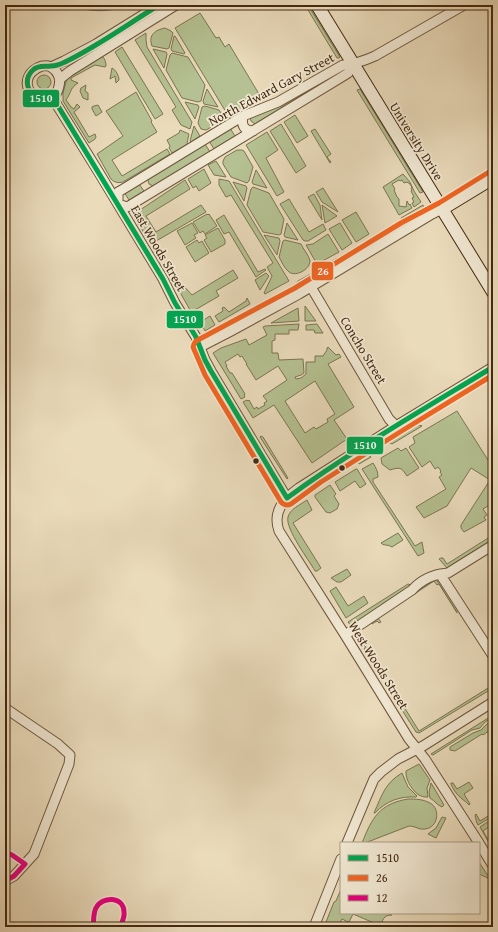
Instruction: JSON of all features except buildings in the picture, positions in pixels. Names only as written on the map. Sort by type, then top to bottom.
[{"type":"main road","name":"University Drive","points":[[317,5],[493,292]]},
{"type":"main road","points":[[442,209],[493,178]]},
{"type":"street","points":[[51,67],[55,70],[60,79],[58,91],[52,97],[47,99],[35,97],[29,90],[26,83],[29,74],[32,71],[42,66],[51,67],[64,62],[159,5]]},
{"type":"street","points":[[60,79],[70,71],[176,5]]},
{"type":"street","points":[[353,64],[364,62],[464,5]]},
{"type":"street","name":"North Edward Gary Street","points":[[353,64],[348,73],[127,207],[118,204],[118,192],[243,116],[278,102],[343,65],[353,64]]},
{"type":"street","name":"East Woods Street","points":[[52,97],[163,279],[175,303],[196,337],[211,371],[287,498]]},
{"type":"street","points":[[243,116],[243,127],[248,131],[253,131]]},
{"type":"street","points":[[144,175],[143,180],[145,186],[148,189],[154,190]]},
{"type":"street","points":[[200,347],[311,286],[442,209]]},
{"type":"street","name":"Concho Street","points":[[311,286],[390,419],[396,426]]},
{"type":"street","points":[[287,498],[299,488],[396,426],[493,367]]},
{"type":"street","name":"West Woods Street","points":[[287,498],[282,504],[277,516],[277,526],[279,531],[409,739],[425,758],[478,842]]},
{"type":"street","points":[[345,635],[429,577],[448,573],[493,545]]},
{"type":"street","points":[[440,574],[493,656]]},
{"type":"street","points":[[348,842],[368,793],[377,776],[386,767],[493,702]]},
{"type":"street","points":[[5,708],[58,744],[70,755],[69,764],[34,854],[14,876],[5,882]]},
{"type":"street","name":"West Woods Street","points":[[480,845],[493,866]]},
{"type":"street","points":[[314,927],[340,862]]},
{"type":"green space","points":[[305,5],[308,5],[340,57],[339,58],[337,58]]},
{"type":"green space","points":[[200,13],[216,38],[219,37],[225,47],[229,44],[262,99],[230,118],[175,28]]},
{"type":"green space","points":[[165,28],[173,33],[169,48],[167,49],[152,46],[151,39],[153,34],[158,30]]},
{"type":"green space","points":[[146,33],[147,47],[192,122],[190,129],[181,125],[172,110],[176,107],[135,40]]},
{"type":"green space","points":[[174,36],[185,53],[184,54],[172,51],[171,49]]},
{"type":"green space","points":[[122,47],[163,114],[155,119],[115,52]]},
{"type":"green space","points":[[153,49],[166,52],[167,54],[164,68]]},
{"type":"green space","points":[[172,53],[188,57],[205,85],[201,101],[198,102],[182,98],[166,70],[170,55]]},
{"type":"green space","points":[[102,56],[106,62],[105,67],[95,65],[71,78],[71,80],[78,83],[72,89],[66,100],[74,109],[77,104],[80,107],[74,112],[89,137],[95,134],[95,139],[89,143],[63,101],[63,93],[66,82],[70,76]]},
{"type":"green space","points":[[112,68],[116,72],[119,80],[116,83],[115,76],[110,79]]},
{"type":"green space","points":[[41,75],[47,75],[51,79],[51,85],[47,89],[41,89],[37,85],[37,79]]},
{"type":"green space","points":[[332,75],[333,77],[255,124],[251,121],[250,117],[281,106]]},
{"type":"green space","points":[[86,85],[85,91],[88,93],[88,100],[83,98],[80,91],[81,88]]},
{"type":"green space","points":[[207,89],[218,107],[204,104],[203,101]]},
{"type":"green space","points":[[360,89],[423,192],[420,193],[357,90]]},
{"type":"green space","points":[[136,92],[157,132],[112,160],[122,176],[167,149],[170,154],[120,183],[111,179],[97,154],[123,136],[106,111]]},
{"type":"green space","points":[[185,102],[198,105],[199,107],[195,119]]},
{"type":"green space","points":[[98,105],[102,112],[96,116],[92,107]]},
{"type":"green space","points":[[205,106],[219,110],[224,117],[223,120],[206,130],[201,129],[198,123],[202,107]]},
{"type":"green space","points":[[295,115],[308,136],[297,143],[284,122]]},
{"type":"green space","points":[[281,124],[306,166],[296,173],[270,131]]},
{"type":"green space","points":[[194,126],[200,136],[191,142],[190,141]]},
{"type":"green space","points":[[230,128],[235,136],[214,149],[209,141]]},
{"type":"green space","points":[[315,129],[331,154],[327,157],[331,162],[330,163],[311,131]]},
{"type":"green space","points":[[180,130],[189,134],[188,144],[172,153],[167,140],[179,133]]},
{"type":"green space","points":[[267,132],[278,150],[266,158],[284,192],[277,196],[246,145]]},
{"type":"green space","points":[[205,144],[210,152],[153,186],[149,184],[149,177]]},
{"type":"green space","points":[[237,150],[244,151],[253,167],[247,183],[231,177],[223,164],[225,157]]},
{"type":"green space","points":[[216,161],[226,177],[214,175],[208,165]]},
{"type":"green space","points":[[204,169],[211,183],[199,191],[196,186],[193,188],[188,179]]},
{"type":"green space","points":[[256,170],[267,188],[253,184],[252,182]]},
{"type":"green space","points":[[403,174],[410,182],[421,202],[414,207],[412,203],[414,202],[412,198],[414,197],[411,191],[412,187],[409,183],[404,183],[402,180],[399,180],[392,184],[399,199],[399,206],[406,207],[407,201],[412,208],[399,215],[383,187]]},
{"type":"green space","points":[[219,179],[229,181],[289,281],[265,294],[264,293],[272,276],[267,267],[273,263],[231,195],[226,197],[219,185]]},
{"type":"green space","points":[[185,180],[190,189],[146,216],[156,232],[201,205],[206,212],[151,244],[136,220],[135,214]]},
{"type":"green space","points":[[233,182],[246,186],[247,188],[244,201]]},
{"type":"green space","points":[[139,184],[144,191],[129,200],[124,192]]},
{"type":"green space","points":[[253,187],[269,193],[284,219],[281,234],[279,235],[263,232],[247,205],[251,189]]},
{"type":"green space","points":[[323,188],[338,212],[322,202],[316,192]]},
{"type":"green space","points":[[314,194],[320,205],[322,220],[308,197]]},
{"type":"green space","points":[[289,199],[309,232],[323,224],[326,230],[308,241],[303,240],[280,204]]},
{"type":"green space","points":[[322,205],[337,216],[325,223]]},
{"type":"green space","points":[[423,205],[425,210],[404,223],[401,218]]},
{"type":"green space","points":[[356,212],[369,234],[356,242],[342,220]]},
{"type":"green space","points":[[209,214],[217,226],[205,234],[203,231],[200,233],[193,222]]},
{"type":"green space","points":[[224,215],[258,272],[265,269],[266,270],[256,277],[229,232],[224,234],[216,220]]},
{"type":"green space","points":[[192,223],[198,233],[194,235],[196,238],[185,245],[177,231]]},
{"type":"green space","points":[[287,223],[298,240],[285,237],[284,235]]},
{"type":"green space","points":[[340,223],[352,243],[342,250],[329,229]]},
{"type":"green space","points":[[218,228],[225,240],[225,244],[211,252],[204,240],[207,238],[205,235]]},
{"type":"green space","points":[[328,234],[339,252],[317,264],[306,245],[313,244]]},
{"type":"green space","points":[[264,235],[279,238],[280,241],[277,255]]},
{"type":"green space","points":[[197,240],[199,243],[202,241],[209,253],[195,262],[186,247]]},
{"type":"green space","points":[[285,240],[301,244],[310,261],[305,270],[294,274],[285,268],[279,257],[283,241]]},
{"type":"green space","points":[[337,258],[340,262],[322,272],[320,268]]},
{"type":"green space","points":[[233,270],[238,278],[216,291],[219,296],[195,310],[202,321],[210,316],[215,325],[205,331],[201,323],[198,324],[177,287],[182,284],[192,295]]},
{"type":"green space","points":[[314,272],[320,275],[298,288],[296,284],[298,281]]},
{"type":"green space","points":[[266,273],[269,276],[260,290],[255,280]]},
{"type":"green space","points":[[278,294],[283,298],[274,301],[268,299]]},
{"type":"green space","points":[[247,298],[250,304],[219,322],[215,316],[223,311],[222,308],[224,307],[229,312],[246,301]]},
{"type":"green space","points":[[305,306],[316,321],[305,321]]},
{"type":"green space","points":[[298,308],[299,321],[271,323]]},
{"type":"green space","points":[[299,324],[298,330],[289,330],[289,334],[275,334],[275,340],[272,341],[272,353],[278,353],[279,360],[303,359],[304,373],[295,377],[296,379],[301,378],[306,374],[306,362],[315,362],[315,356],[323,356],[328,347],[336,355],[339,354],[341,357],[328,364],[354,407],[334,420],[347,439],[312,463],[274,405],[253,418],[243,402],[249,400],[254,409],[257,407],[258,409],[265,405],[264,403],[267,401],[263,396],[287,380],[278,366],[256,380],[242,356],[240,357],[238,354],[225,362],[230,373],[232,373],[245,394],[245,397],[241,399],[213,353],[221,348],[246,339],[249,345],[267,335],[263,327]],"holes":[[[315,381],[335,414],[327,419],[328,422],[316,429],[314,427],[305,433],[285,401]]]},
{"type":"green space","points":[[317,324],[323,333],[315,333],[314,330],[306,330],[306,325]]},
{"type":"green space","points":[[457,411],[493,468],[493,503],[483,509],[487,515],[484,517],[486,520],[464,532],[461,525],[490,480],[471,468],[447,506],[424,518],[416,507],[446,489],[439,477],[442,475],[438,467],[435,469],[430,461],[422,467],[409,447],[415,443],[413,437]]},
{"type":"green space","points":[[413,423],[422,426],[392,444],[384,440]]},
{"type":"green space","points":[[261,436],[288,478],[287,479],[260,437]]},
{"type":"green space","points":[[398,448],[401,451],[406,448],[419,468],[407,476],[400,468],[390,470],[382,464],[381,458]]},
{"type":"green space","points":[[364,454],[371,457],[359,464],[358,457]]},
{"type":"green space","points":[[373,463],[378,477],[373,479],[373,482],[415,546],[422,542],[424,553],[418,556],[362,469]]},
{"type":"green space","points":[[356,469],[366,484],[360,488],[355,481],[340,491],[335,482]]},
{"type":"green space","points":[[330,485],[336,494],[334,496],[339,504],[337,509],[330,513],[326,512],[315,495]]},
{"type":"green space","points":[[307,500],[312,510],[293,523],[321,568],[317,571],[315,571],[298,544],[288,522],[289,514],[296,507]]},
{"type":"green space","points":[[398,533],[403,540],[392,547],[381,543]]},
{"type":"green space","points":[[493,535],[493,539],[447,568],[439,559],[443,558],[447,564]]},
{"type":"green space","points":[[347,569],[351,575],[341,582],[337,582],[331,578]]},
{"type":"green space","points":[[436,579],[457,613],[439,584],[437,585],[434,581],[378,618],[381,622],[379,623],[377,621],[372,624],[371,623],[377,619],[377,617]]},
{"type":"green space","points":[[408,584],[411,585],[351,626],[348,622]]},
{"type":"green space","points":[[336,587],[348,606],[364,596],[368,603],[346,618],[330,591]]},
{"type":"green space","points":[[357,633],[378,667],[376,668],[358,638]]},
{"type":"green space","points":[[493,685],[493,688],[419,733],[416,732],[393,696],[396,694],[419,731]]},
{"type":"green space","points":[[493,715],[493,717],[485,722],[480,728],[472,730],[433,755],[431,754]]},
{"type":"green space","points":[[493,720],[493,728],[483,735],[482,734],[455,751],[450,750],[450,747],[473,733],[481,730]]},
{"type":"green space","points":[[419,764],[430,780],[427,788],[428,797],[422,796],[415,792],[407,778],[406,771]]},
{"type":"green space","points":[[402,773],[408,787],[417,796],[399,798],[384,805],[374,813],[388,785]]},
{"type":"green space","points":[[469,782],[473,788],[464,794],[470,804],[469,805],[456,793],[451,783],[453,783],[457,789]]},
{"type":"green space","points":[[431,783],[444,805],[442,807],[430,798],[429,792]]},
{"type":"green space","points":[[416,799],[430,803],[436,809],[437,814],[435,822],[429,828],[423,829],[409,826],[368,842],[362,842],[373,819],[383,809],[398,801]]},
{"type":"green space","points":[[493,813],[493,816],[478,825],[476,822],[476,814],[480,821]]},
{"type":"green space","points":[[442,817],[446,818],[436,838],[428,834],[436,828]]},
{"type":"green space","points":[[489,821],[489,827],[483,831],[491,845],[493,844],[492,848],[480,827]]},
{"type":"green space","points":[[480,864],[490,879],[480,874]]},
{"type":"green space","points":[[340,891],[340,914],[353,914],[349,922],[342,919],[338,927],[331,924],[329,927],[324,927],[334,902],[336,901]]},
{"type":"green space","points":[[353,914],[392,915],[385,917],[380,927],[372,927],[374,923]]},
{"type":"water","points":[[73,5],[131,5],[116,9],[95,11]]},
{"type":"transit line","name":"1510","points":[[159,5],[77,56],[54,66],[35,68],[28,78],[27,82],[29,90],[32,94],[40,98],[52,97],[58,106],[163,279],[175,303],[196,337],[211,371],[287,498],[363,447],[493,367]]},
{"type":"transit line","name":"26","points":[[489,172],[439,203],[401,223],[295,288],[196,341],[193,347],[205,375],[281,502],[287,505],[291,504],[321,482],[400,432],[493,375]]},
{"type":"transit line","name":"12","points":[[5,852],[25,864],[14,876],[5,881]]},
{"type":"transit line","name":"12","points":[[93,927],[96,908],[103,901],[107,900],[117,901],[123,907],[124,916],[120,927]]}]
